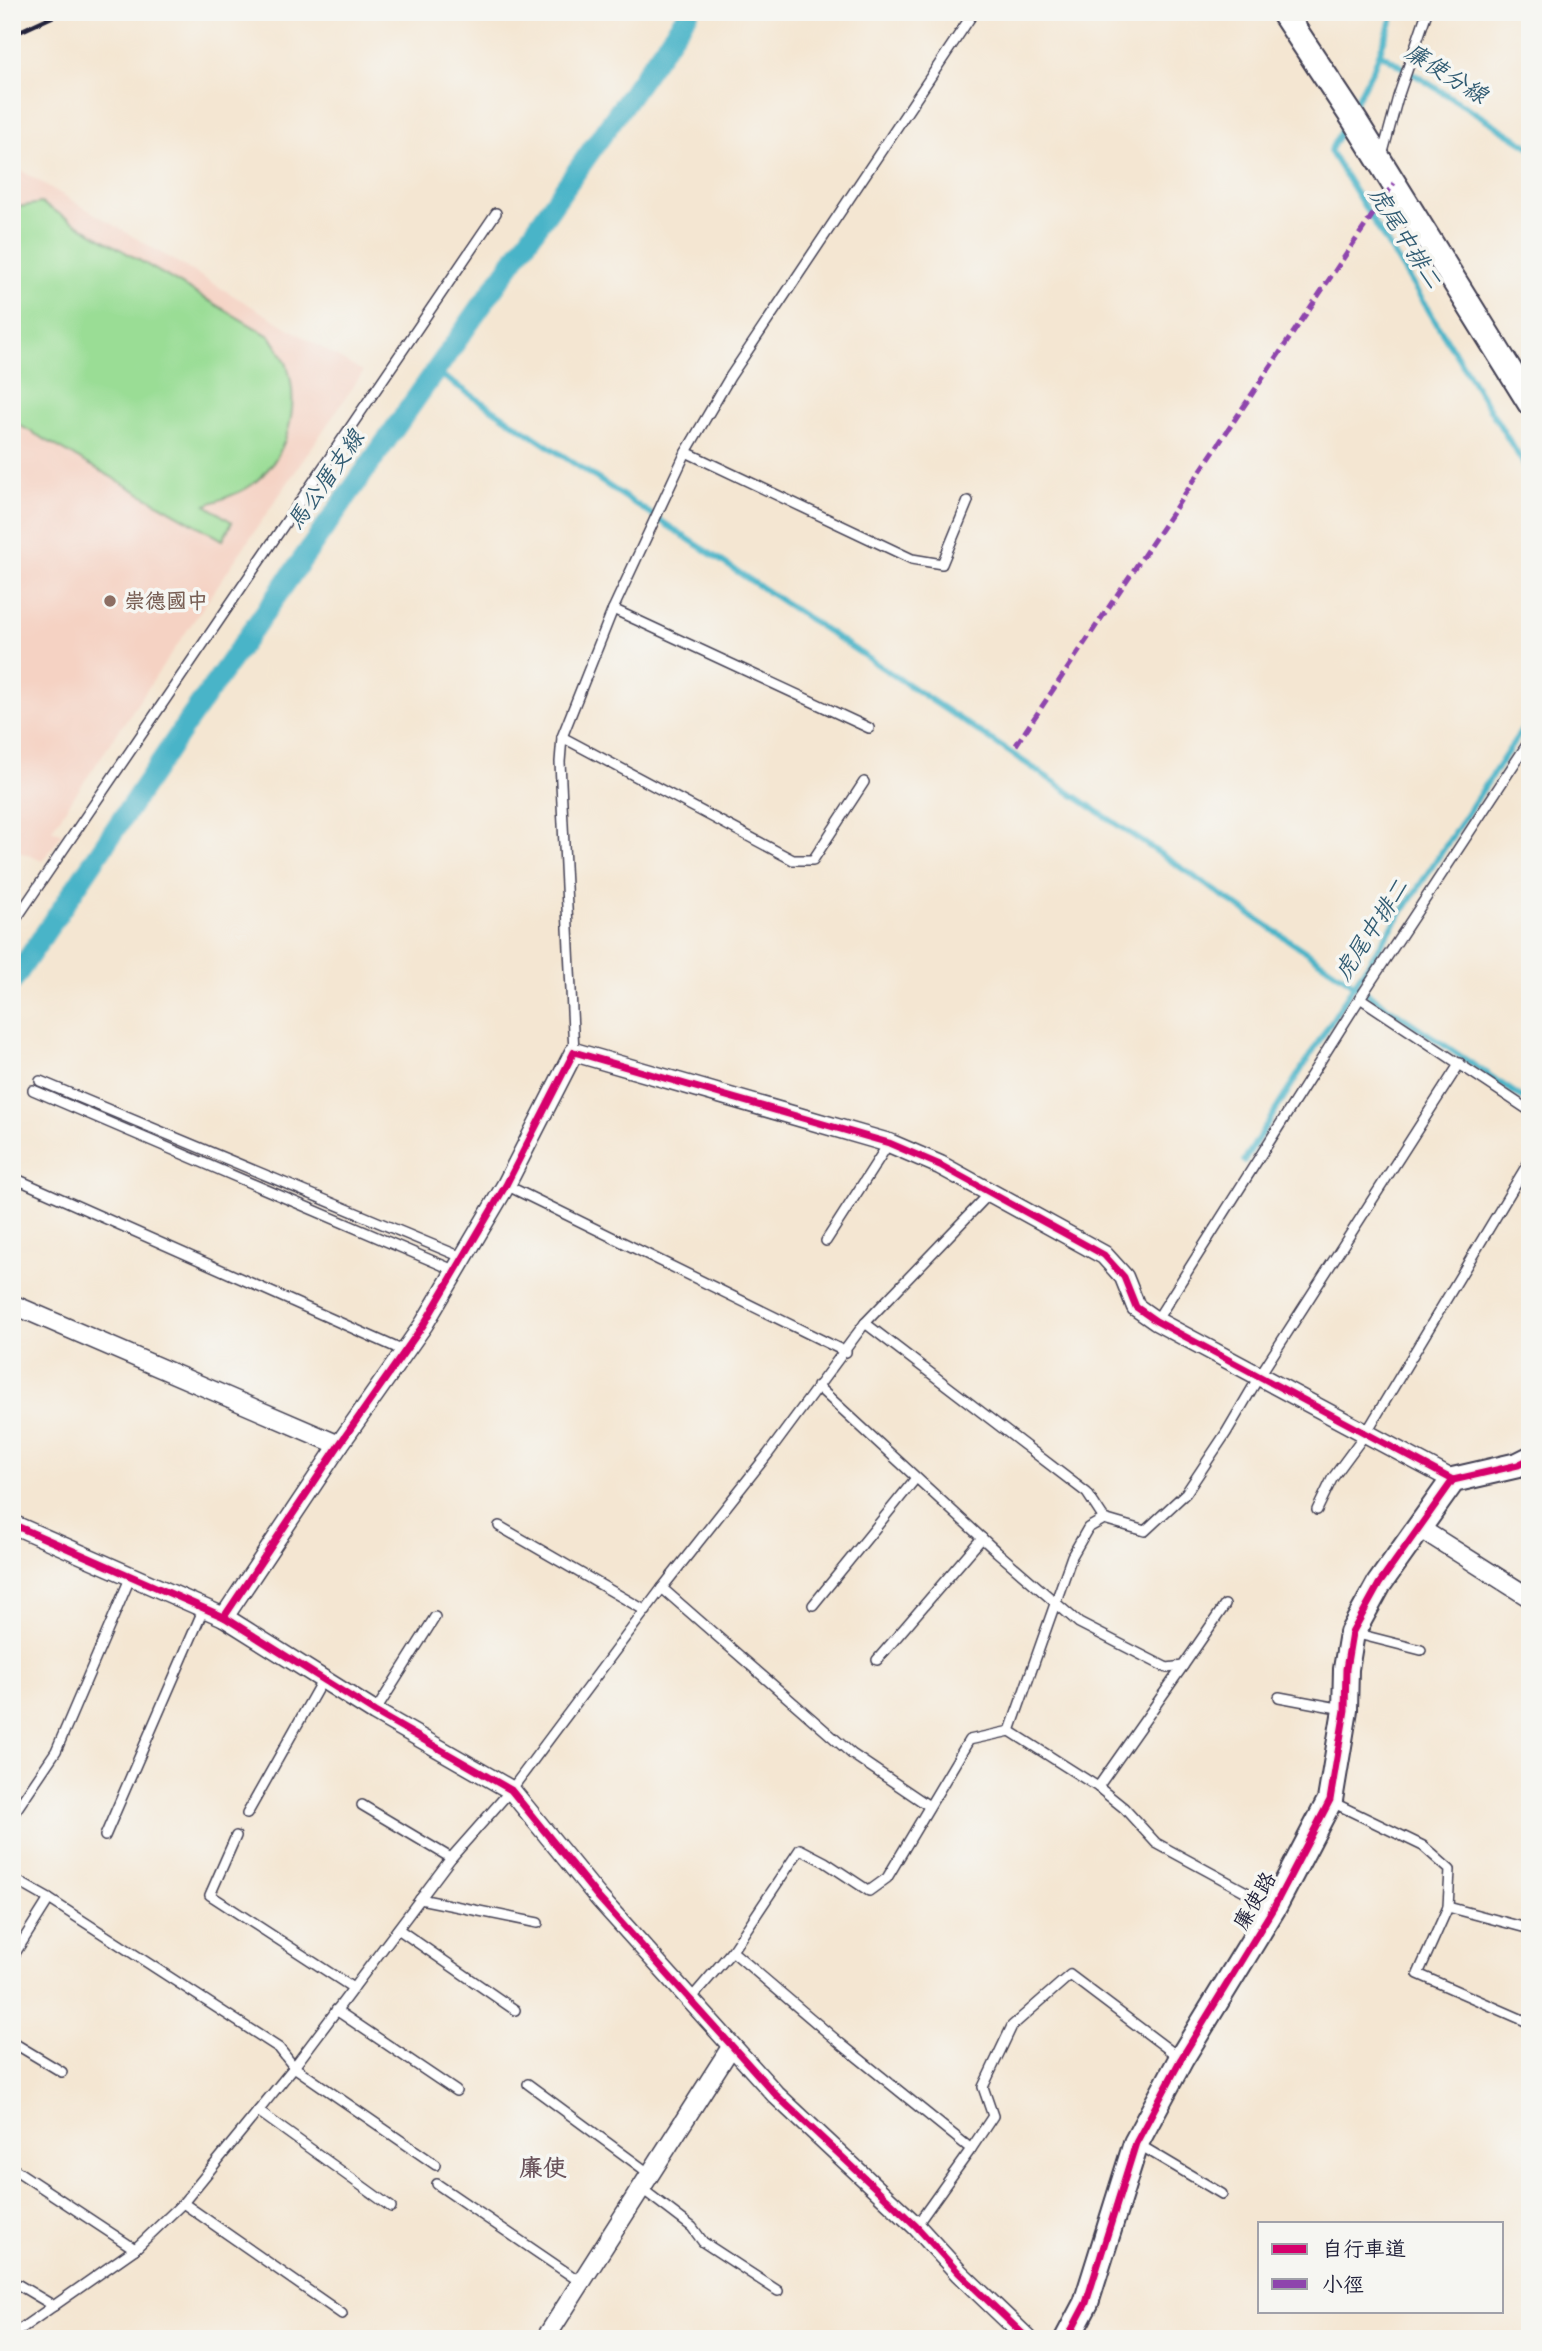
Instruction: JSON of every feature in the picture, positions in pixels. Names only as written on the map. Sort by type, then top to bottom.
[{"type":"street","points":[[1283,12],[1349,111],[1530,403]]},
{"type":"street","points":[[224,1617],[424,1324],[506,1185],[574,1052],[889,1143],[940,1165],[1104,1255],[1124,1277],[1136,1307],[1156,1321],[1453,1480],[1518,1465],[1530,1459]]},
{"type":"street","points":[[12,1304],[339,1445]]},
{"type":"street","name":"廉使路","points":[[1067,2339],[1086,2303],[1136,2143],[1181,2059],[1274,1907],[1330,1800],[1345,1710],[1346,1669],[1352,1633],[1380,1584],[1453,1480]]},
{"type":"street","points":[[12,1524],[224,1617],[375,1712],[511,1790],[598,1897],[776,2095],[916,2226],[959,2273],[1028,2339]]},
{"type":"street","points":[[1418,1527],[1530,1598]]},
{"type":"street","points":[[545,2339],[731,2047]]},
{"type":"lane","points":[[574,1052],[560,762],[562,737],[613,609],[686,453],[730,377],[974,12]]},
{"type":"lane","points":[[1380,162],[1398,97],[1427,12]]},
{"type":"lane","points":[[12,925],[496,213]]},
{"type":"lane","points":[[686,453],[912,559],[942,564],[968,501]]},
{"type":"lane","points":[[613,609],[869,728]]},
{"type":"lane","points":[[562,737],[793,860],[813,860],[864,782]]},
{"type":"lane","points":[[1156,1321],[1360,998],[1530,740]]},
{"type":"lane","points":[[1360,998],[1530,1111]]},
{"type":"lane","points":[[865,1323],[1087,1493],[1104,1519],[1145,1531],[1186,1493],[1460,1063]]},
{"type":"lane","points":[[40,1081],[460,1265]]},
{"type":"lane","points":[[33,1090],[460,1265]]},
{"type":"lane","points":[[826,1241],[889,1143]]},
{"type":"lane","points":[[1317,1510],[1332,1479],[1366,1433],[1530,1160]]},
{"type":"lane","points":[[12,1177],[404,1351]]},
{"type":"lane","points":[[506,1185],[845,1352]]},
{"type":"lane","points":[[12,2335],[135,2249],[183,2203],[294,2067],[451,1858],[511,1790],[865,1323],[991,1192]]},
{"type":"lane","points":[[817,1386],[1079,1623],[1167,1668],[1183,1666]]},
{"type":"lane","points":[[813,1605],[916,1478]]},
{"type":"lane","points":[[1010,1731],[1072,1556],[1088,1528],[1104,1519]]},
{"type":"lane","points":[[499,1525],[646,1611]]},
{"type":"lane","points":[[877,1660],[982,1538]]},
{"type":"lane","points":[[12,1816],[56,1751],[131,1576]]},
{"type":"lane","points":[[662,1588],[852,1754],[929,1806]]},
{"type":"lane","points":[[1098,1787],[1225,1605]]},
{"type":"lane","points":[[105,1836],[204,1608]]},
{"type":"lane","points":[[375,1712],[435,1617]]},
{"type":"lane","points":[[1352,1633],[1421,1650]]},
{"type":"lane","points":[[247,1814],[323,1679]]},
{"type":"lane","points":[[1279,1697],[1345,1710]]},
{"type":"lane","points":[[690,2000],[732,1951],[800,1849],[869,1891],[887,1878],[969,1740],[1010,1731],[1098,1787],[1124,1808],[1156,1843],[1274,1907]]},
{"type":"lane","points":[[1330,1800],[1423,1846],[1450,1870],[1448,1907],[1418,1974],[1530,2023]]},
{"type":"lane","points":[[362,1805],[451,1858]]},
{"type":"lane","points":[[236,1836],[210,1895],[353,1988]]},
{"type":"lane","points":[[12,1878],[49,1899],[279,2048],[294,2067],[436,2165]]},
{"type":"lane","points":[[12,1958],[49,1899]]},
{"type":"lane","points":[[420,1899],[538,1923]]},
{"type":"lane","points":[[1448,1907],[1530,1928]]},
{"type":"lane","points":[[398,1929],[515,2010]]},
{"type":"lane","points":[[732,1951],[971,2149]]},
{"type":"lane","points":[[916,2226],[992,2116],[983,2087],[1012,2026],[1070,1975],[1181,2059]]},
{"type":"lane","points":[[336,2010],[456,2091]]},
{"type":"lane","points":[[12,2042],[62,2073]]},
{"type":"lane","points":[[528,2084],[645,2181],[692,2227],[703,2242],[778,2291]]},
{"type":"lane","points":[[258,2111],[391,2207]]},
{"type":"lane","points":[[1136,2143],[1222,2194]]},
{"type":"lane","points":[[17,2171],[135,2249]]},
{"type":"lane","points":[[437,2185],[582,2283]]},
{"type":"lane","points":[[183,2203],[342,2314]]},
{"type":"lane","points":[[12,2281],[54,2306]]},
{"type":"shaded area","name":"崇德國中","points":[[12,165],[363,372],[52,829],[62,834],[43,861],[12,849]]},
{"type":"green space","points":[[41,203],[271,337],[284,358],[291,382],[292,399],[288,432],[282,447],[263,475],[250,486],[206,505],[232,522],[223,540],[12,421],[12,208]]},
{"type":"waterway","name":"馬公厝支線","points":[[12,982],[186,724],[689,12]]},
{"type":"waterway","name":"虎尾中排二","points":[[1353,107],[1374,67],[1395,12]]},
{"type":"waterway","name":"廉使分線","points":[[1380,53],[1530,147]]},
{"type":"waterway","name":"虎尾中排二","points":[[1347,120],[1330,151],[1530,474]]},
{"type":"waterway","points":[[435,371],[1017,757],[1530,1103]]},
{"type":"waterway","name":"虎尾中排二","points":[[1244,1161],[1354,985],[1530,718]]},
{"type":"railway","points":[[12,35],[62,12]]},
{"type":"marked path","points":[[1016,745],[1394,183]]},
{"type":"cycle path","points":[[224,1617],[424,1324],[506,1185],[574,1052],[889,1143],[940,1165],[1104,1255],[1124,1277],[1136,1307],[1156,1321],[1453,1480],[1518,1465],[1530,1459]]},
{"type":"cycle path","points":[[1067,2339],[1086,2303],[1136,2143],[1181,2059],[1274,1907],[1330,1800],[1345,1710],[1346,1669],[1352,1633],[1379,1584],[1453,1480]]},
{"type":"cycle path","points":[[12,1524],[224,1617],[375,1712],[511,1790],[598,1897],[776,2095],[916,2226],[959,2273],[1028,2339]]},
{"type":"place","name":"崇德國中","points":[[110,601]]},
{"type":"district","name":"廉使","points":[[543,2168]]}]
